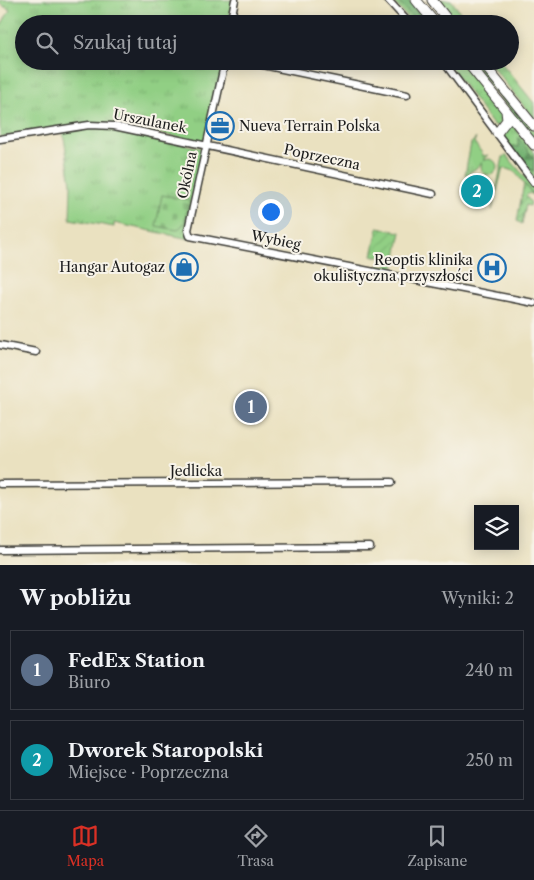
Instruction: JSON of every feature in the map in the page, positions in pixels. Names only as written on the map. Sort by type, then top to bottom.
[{"type":"main road","points":[[416,0],[428,15]]},
{"type":"main road","points":[[432,0],[444,15]]},
{"type":"main road","points":[[473,70],[534,145]]},
{"type":"main road","points":[[488,70],[534,126]]},
{"type":"main road","points":[[497,133],[507,120],[506,110]]},
{"type":"street","points":[[232,15],[235,0]]},
{"type":"street","points":[[388,0],[402,15]]},
{"type":"street","name":"Okólna","points":[[190,236],[188,230],[223,70]]},
{"type":"street","points":[[287,70],[407,95]]},
{"type":"street","points":[[449,70],[534,183]]},
{"type":"street","name":"Urszulanek","points":[[0,139],[89,125],[106,125],[207,145]]},
{"type":"street","name":"Poprzeczna","points":[[207,145],[433,194]]},
{"type":"street","name":"Wybieg","points":[[190,236],[534,304]]},
{"type":"street","points":[[0,345],[36,352]]},
{"type":"street","name":"Jedlicka","points":[[0,484],[392,482]]},
{"type":"street","points":[[0,550],[370,547]]},
{"type":"green space","points":[[0,0],[233,0],[230,15],[15,15],[15,70],[222,70],[206,139],[202,142],[195,141],[118,124],[0,137],[0,27],[10,10],[0,4]]},
{"type":"green space","points":[[391,0],[410,0],[422,15],[405,15]]},
{"type":"green space","points":[[396,0],[408,0],[420,15],[410,15]]},
{"type":"green space","points":[[438,0],[451,0],[462,15],[450,15]]},
{"type":"green space","points":[[453,70],[467,70],[502,115],[503,118],[499,126],[493,125]]},
{"type":"green space","points":[[477,70],[484,70],[534,131],[534,140]]},
{"type":"green space","points":[[495,70],[507,70],[534,103],[534,119]]},
{"type":"green space","points":[[509,120],[534,152],[534,179],[503,138]]},
{"type":"green space","points":[[103,127],[201,148],[189,239],[114,223],[114,227],[70,219],[71,184],[63,131]]},
{"type":"green space","points":[[518,137],[534,158],[534,171],[525,168],[510,149],[513,146],[518,147]]},
{"type":"green space","points":[[476,138],[474,142],[484,156],[488,155],[478,167],[465,175],[471,143]]},
{"type":"green space","points":[[506,155],[534,187],[534,195],[514,171],[503,168],[492,210],[503,157]]},
{"type":"green space","points":[[489,159],[495,161],[497,167],[495,173],[489,175],[483,173],[481,167],[483,161]]},
{"type":"green space","points":[[524,183],[534,196],[529,193],[526,196],[531,203],[530,206],[526,205],[522,224],[517,221]]},
{"type":"green space","points":[[162,195],[189,200],[184,224],[177,230],[156,226]]},
{"type":"green space","points":[[378,228],[401,232],[393,272],[378,269],[379,265],[387,266],[388,256],[372,256]]},
{"type":"place","name":"Nueva Terrain Polska","points":[[220,126]]},
{"type":"place","name":"Dworek Staropolski","points":[[477,191]]},
{"type":"place","name":"Hangar Autogaz","points":[[184,267]]},
{"type":"place","name":"Reoptis klinika okulistyczna przyszłości","points":[[492,268]]},
{"type":"place","name":"FedEx Station","points":[[251,407]]}]
